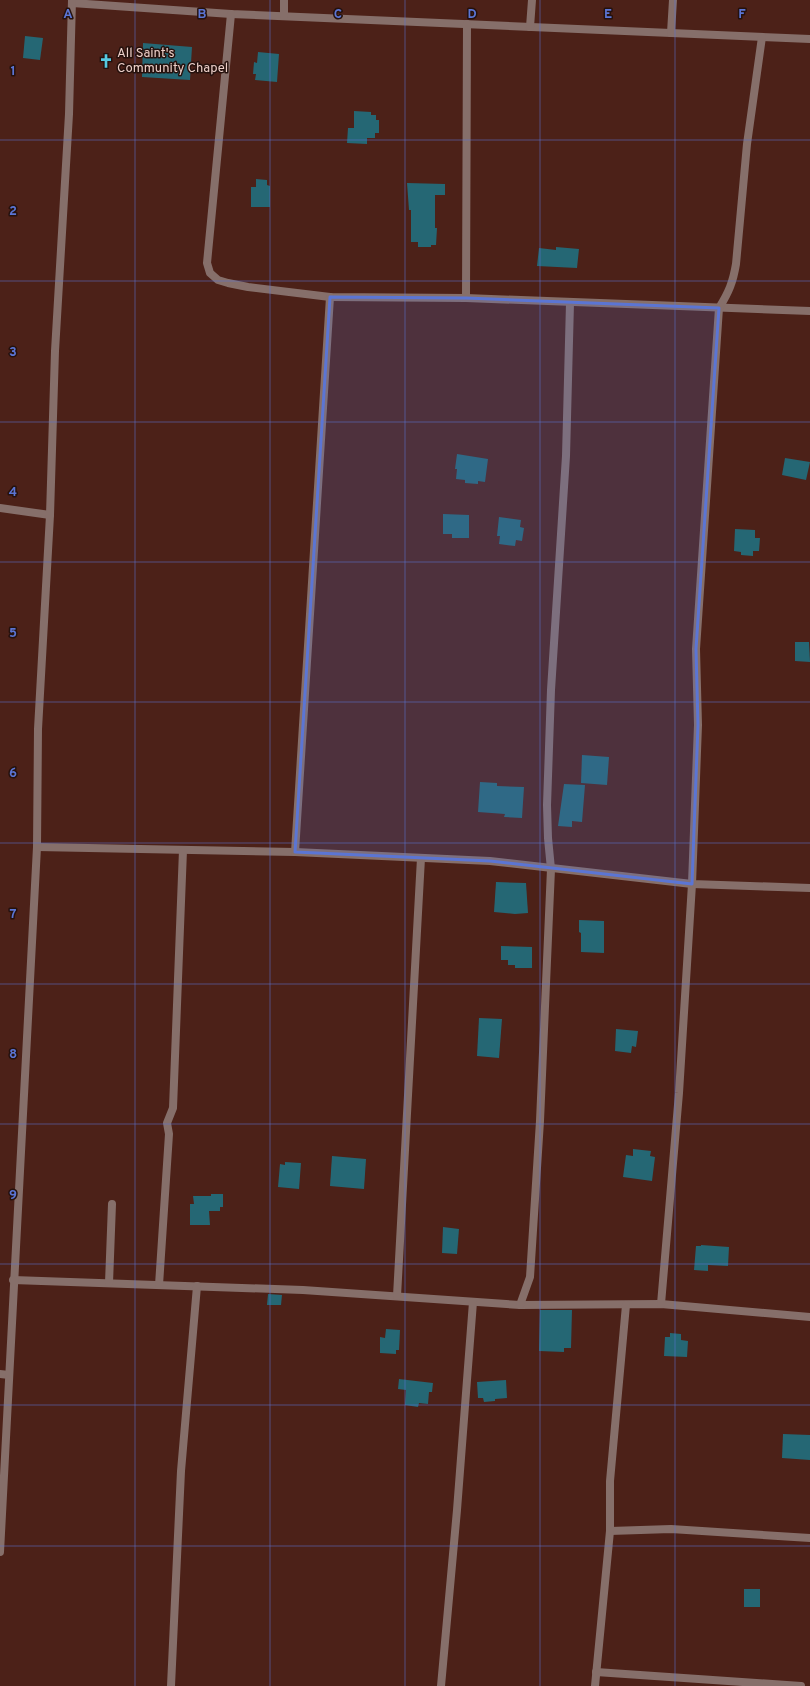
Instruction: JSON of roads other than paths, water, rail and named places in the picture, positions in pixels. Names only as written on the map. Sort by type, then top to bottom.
[{"type":"street","points":[[284,0],[284,16]]},
{"type":"street","points":[[530,27],[532,0]]},
{"type":"street","points":[[671,33],[673,0]]},
{"type":"street","points":[[0,1552],[4,1374],[13,1280],[37,847],[38,728],[50,515],[55,351],[69,114],[72,1],[231,14],[810,39]]},
{"type":"street","points":[[231,14],[207,255],[210,273],[218,280],[248,287],[330,297],[466,298],[810,311]]},
{"type":"street","points":[[466,298],[467,24]]},
{"type":"street","points":[[661,1304],[678,1100],[692,884],[698,725],[696,649],[719,308],[733,281],[736,264],[747,152],[762,37]]},
{"type":"street","points":[[295,852],[330,297]]},
{"type":"street","points":[[520,1305],[530,1278],[540,1121],[551,869],[548,838],[551,690],[566,456],[570,303]]},
{"type":"street","points":[[0,508],[50,515]]},
{"type":"street","points":[[37,847],[295,852],[490,861],[692,884],[810,888]]},
{"type":"street","points":[[159,1285],[170,1134],[167,1123],[173,1108],[183,850]]},
{"type":"street","points":[[397,1296],[421,858]]},
{"type":"street","points":[[109,1283],[112,1204]]},
{"type":"street","points":[[13,1280],[303,1290],[520,1305],[661,1304],[810,1317]]},
{"type":"street","points":[[171,1686],[181,1471],[197,1286]]},
{"type":"street","points":[[442,1686],[457,1510],[472,1302]]},
{"type":"street","points":[[594,1686],[610,1531],[610,1481],[626,1305]]},
{"type":"street","points":[[610,1531],[671,1529],[810,1538]]},
{"type":"street","points":[[596,1672],[801,1686]]},
{"type":"place","name":"All Saint's Community Chapel","points":[[106,61]]}]
